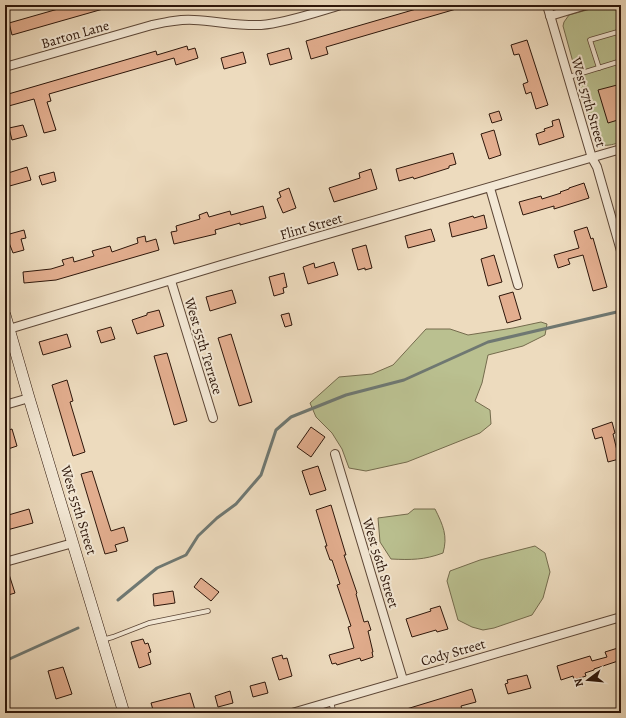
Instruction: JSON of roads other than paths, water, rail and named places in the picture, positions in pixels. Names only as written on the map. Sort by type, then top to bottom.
[{"type":"street","name":"Barton Lane","points":[[5,68],[152,25],[171,21],[194,20],[243,25],[263,25],[341,5]]},
{"type":"street","name":"West 57th Street","points":[[547,5],[592,158],[597,167],[621,251]]},
{"type":"street","points":[[550,16],[586,5]]},
{"type":"street","name":"Flint Street","points":[[9,329],[621,149]]},
{"type":"street","points":[[490,188],[518,285]]},
{"type":"street","name":"West 55th Terrace","points":[[171,281],[213,418]]},
{"type":"street","name":"West 55th Street","points":[[5,315],[124,713]]},
{"type":"street","points":[[5,405],[29,398]]},
{"type":"street","name":"West 56th Street","points":[[335,454],[403,680]]},
{"type":"street","points":[[5,562],[73,542]]},
{"type":"street","name":"Cody Street","points":[[292,713],[621,617]]},
{"type":"lane","points":[[599,68],[590,40],[621,31]]},
{"type":"lane","points":[[568,77],[621,61]]},
{"type":"lane","points":[[102,640],[149,623],[208,611]]},
{"type":"lane","points":[[331,701],[334,713]]},
{"type":"waterway","points":[[118,600],[157,568],[186,555],[198,536],[217,518],[236,504],[261,475],[276,430],[291,417],[346,395],[404,380],[488,342],[621,311]]},
{"type":"waterway","points":[[5,661],[78,628]]}]
